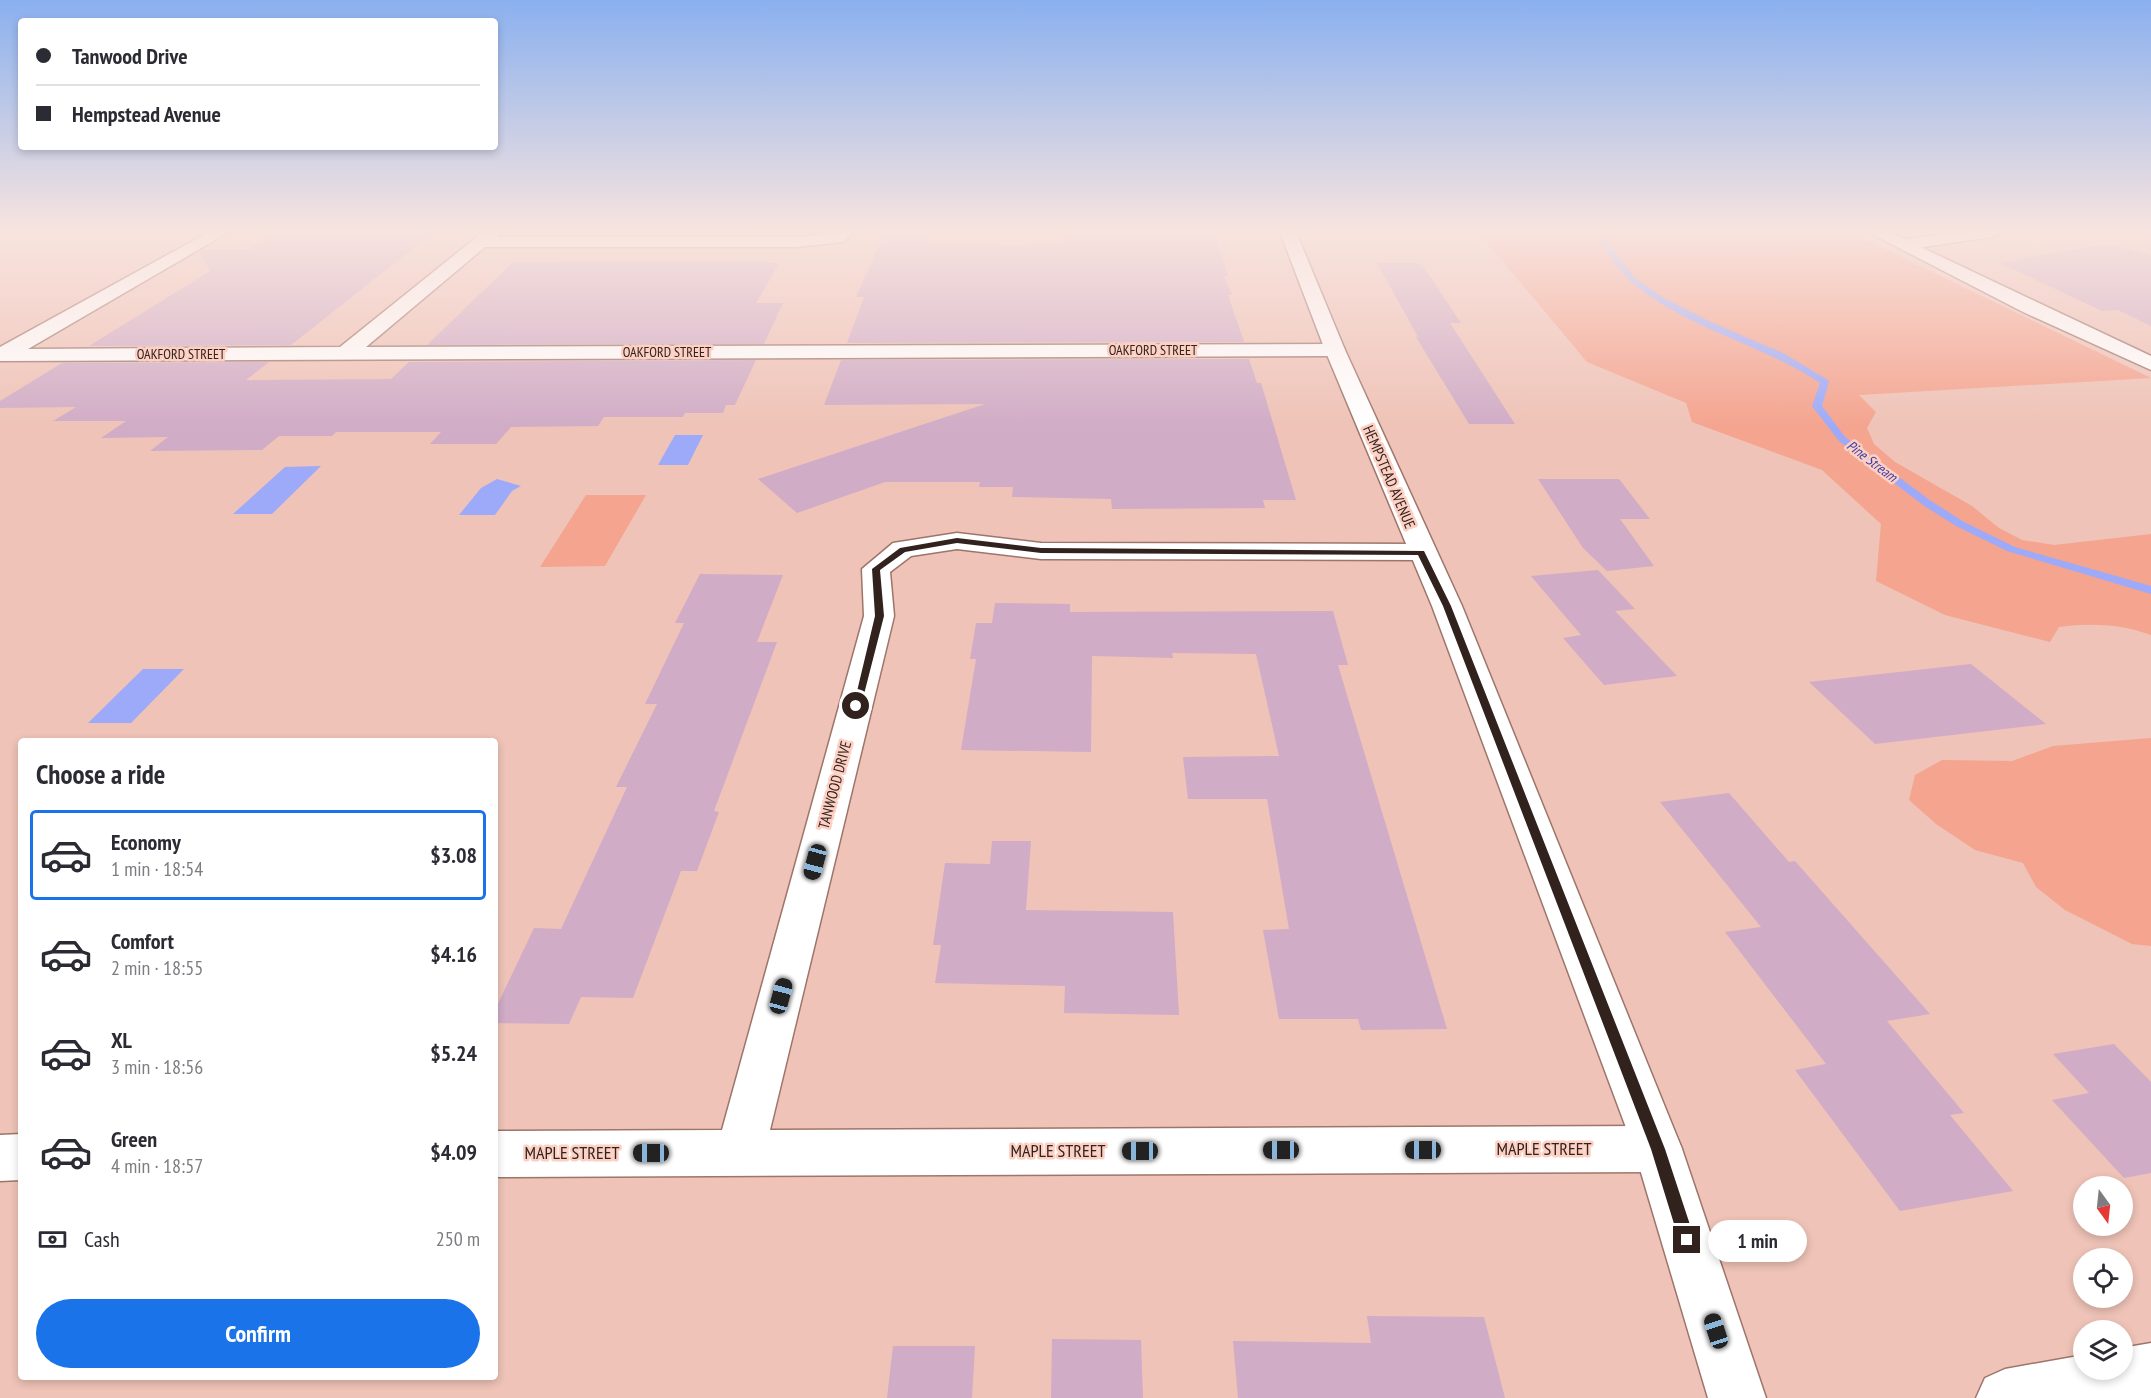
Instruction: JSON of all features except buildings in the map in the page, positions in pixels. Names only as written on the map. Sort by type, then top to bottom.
[{"type":"street","points":[[1,355],[104,297]]},
{"type":"street","points":[[345,354],[414,297]]},
{"type":"street","name":"HEMPSTEAD AVENUE","points":[[1314,297],[1421,552],[1447,606],[1658,1149],[1737,1398]]},
{"type":"street","points":[[2014,297],[2149,361]]},
{"type":"street","name":"OAKFORD STREET","points":[[1,355],[1335,350]]},
{"type":"street","name":"TANWOOD DRIVE","points":[[740,1152],[879,616],[876,569],[903,549],[957,541],[1041,551],[1421,552]]},
{"type":"street","name":"MAPLE STREET","points":[[498,1154],[1658,1149]]},
{"type":"street","points":[[0,1158],[18,1157]]},
{"type":"street","points":[[2005,1398],[2151,1371]]},
{"type":"shaded area","points":[[1533,297],[1985,297],[2151,378],[1859,395],[1876,412],[1867,428],[1874,444],[1895,462],[1972,506],[1999,528],[2022,540],[2054,545],[2151,534],[2151,635],[2117,627],[2071,626],[2059,627],[2050,642],[1945,615],[1876,581],[1881,524],[1822,470],[1692,422],[1686,403],[1587,362]]},
{"type":"shaded area","points":[[586,495],[646,495],[605,566],[540,567]]},
{"type":"shaded area","points":[[2151,738],[2151,946],[2132,944],[2065,910],[2036,887],[2023,863],[1975,850],[1936,824],[1909,800],[1915,775],[1942,760],[2012,761],[2053,746]]},
{"type":"water","points":[[675,435],[703,435],[688,465],[658,465]]},
{"type":"water","points":[[321,466],[272,514],[233,514],[285,467]]},
{"type":"water","points":[[497,479],[521,486],[512,491],[495,515],[459,515],[481,488]]},
{"type":"water","points":[[143,669],[184,669],[131,723],[88,723]]},
{"type":"waterway","name":"Pine Stream","points":[[1657,297],[1684,313],[1780,355],[1825,382],[1817,406],[1842,439],[1927,503],[1960,524],[2011,549],[2151,590]]},
{"type":"route","points":[[856,706],[879,616],[876,569],[903,549],[957,541],[1041,551],[1421,552],[1447,606],[1658,1149],[1687,1240]]}]
